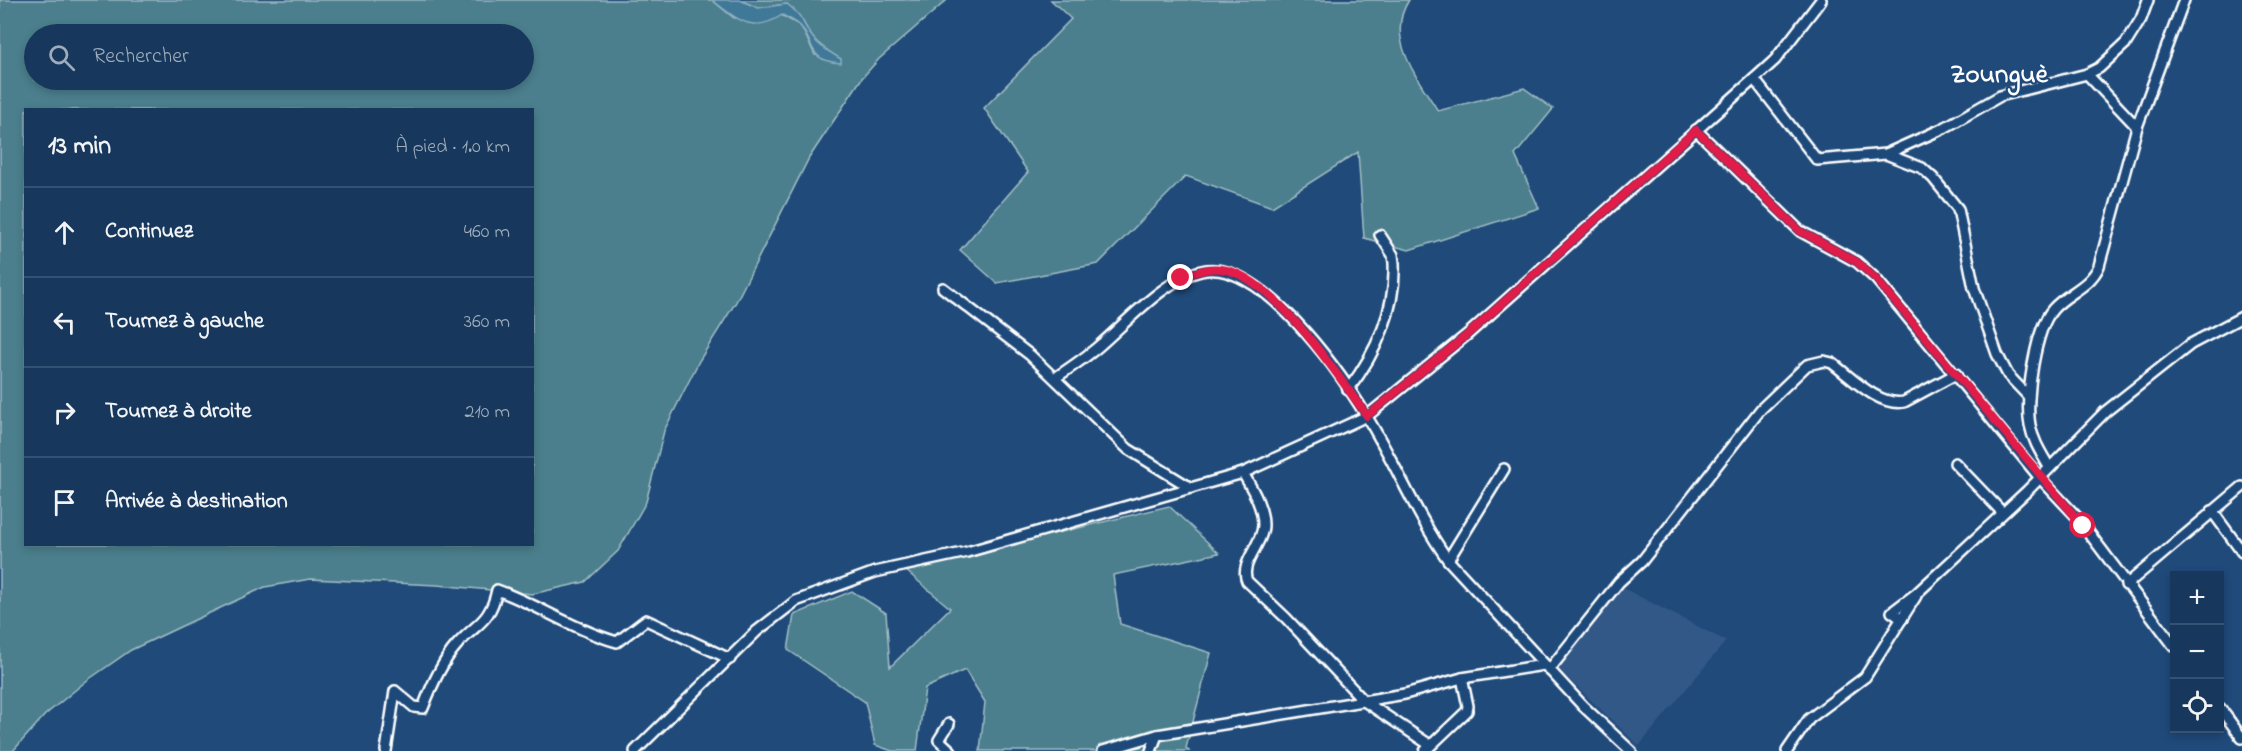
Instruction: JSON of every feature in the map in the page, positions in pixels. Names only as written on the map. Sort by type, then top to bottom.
[{"type":"street","points":[[635,751],[779,612],[796,601],[875,572],[968,552],[1243,473],[1367,416],[1468,334],[1775,60],[1821,0]]},
{"type":"street","points":[[1754,79],[1817,160],[1886,154],[1944,128],[2000,96],[2087,74],[2099,68],[2126,42],[2141,19],[2148,0]]},
{"type":"street","points":[[2049,467],[2035,444],[2030,425],[2029,397],[2041,337],[2053,309],[2090,281],[2099,266],[2138,127],[2181,1]]},
{"type":"street","points":[[2087,74],[2138,127]]},
{"type":"street","points":[[1696,130],[1800,231],[1864,267],[2076,518],[2170,640]]},
{"type":"street","points":[[1886,154],[1922,168],[1958,209],[1974,288],[1997,354],[2008,375],[2029,397]]},
{"type":"street","points":[[1348,390],[1368,363],[1388,315],[1394,263],[1393,255],[1380,235]]},
{"type":"street","points":[[1054,378],[1091,353],[1138,310],[1181,278],[1201,271],[1221,268],[1240,275],[1256,285],[1305,331],[1367,416],[1434,540],[1448,560],[1547,668],[1631,751]]},
{"type":"street","points":[[943,288],[1030,356],[1128,449],[1191,488]]},
{"type":"street","points":[[1787,751],[1809,719],[1865,677],[1917,593],[2040,478],[2105,412],[2191,344],[2242,317]]},
{"type":"street","points":[[1103,751],[1157,735],[1405,694],[1462,678],[1547,668],[1618,582],[1642,561],[1761,409],[1807,365],[1824,361],[1832,363],[1882,399],[1896,404],[1956,374]]},
{"type":"street","points":[[1955,463],[2002,512]]},
{"type":"street","points":[[1448,560],[1504,469]]},
{"type":"street","points":[[1243,473],[1262,510],[1263,526],[1258,546],[1245,567],[1247,581],[1286,618],[1364,701],[1427,748],[1468,709],[1462,678]]},
{"type":"street","points":[[2126,585],[2242,488]]},
{"type":"street","points":[[2212,511],[2242,552]]},
{"type":"street","points":[[386,751],[395,691],[414,707],[423,708],[433,684],[456,646],[493,610],[496,590],[529,602],[592,635],[617,642],[646,620],[730,659]]},
{"type":"street","points":[[2224,713],[2242,738]]},
{"type":"street","points":[[949,724],[939,740],[951,751]]},
{"type":"street","points":[[1151,751],[1157,735]]},
{"type":"shaded area","points":[[712,0],[740,0],[758,8],[787,4],[800,17],[816,42],[841,59],[841,63],[819,57],[802,28],[787,17],[782,15],[762,24],[753,24],[737,18]]},
{"type":"shaded area","points":[[1621,587],[1726,641],[1639,746],[1555,666]]},
{"type":"green space","points":[[0,0],[712,0],[734,18],[781,15],[801,26],[815,55],[841,59],[816,42],[800,17],[787,4],[758,8],[740,0],[947,0],[879,59],[862,78],[809,158],[736,302],[699,361],[664,431],[646,502],[618,551],[585,582],[532,594],[437,585],[310,579],[265,587],[131,650],[85,682],[45,715],[13,751],[0,751]]},
{"type":"green space","points":[[1051,0],[1409,0],[1402,14],[1400,29],[1402,43],[1413,71],[1438,111],[1524,88],[1553,109],[1515,155],[1539,208],[1409,250],[1364,238],[1358,152],[1272,207],[1186,176],[1098,264],[997,283],[960,250],[1028,172],[984,108],[1071,19]]},
{"type":"green space","points":[[1169,506],[1219,553],[1113,575],[1120,624],[1211,653],[1186,748],[1189,751],[980,751],[985,702],[965,670],[925,688],[917,751],[892,751],[875,745],[865,702],[788,650],[794,615],[852,591],[886,613],[890,667],[950,608],[905,570]]},
{"type":"district","name":"Zounguè","points":[[1999,73]]},
{"type":"route","points":[[1181,278],[1201,271],[1221,268],[1240,275],[1256,285],[1305,331],[1367,416],[1468,334],[1696,130],[1800,231],[1857,262],[1876,279],[2040,478],[2083,526]]}]
